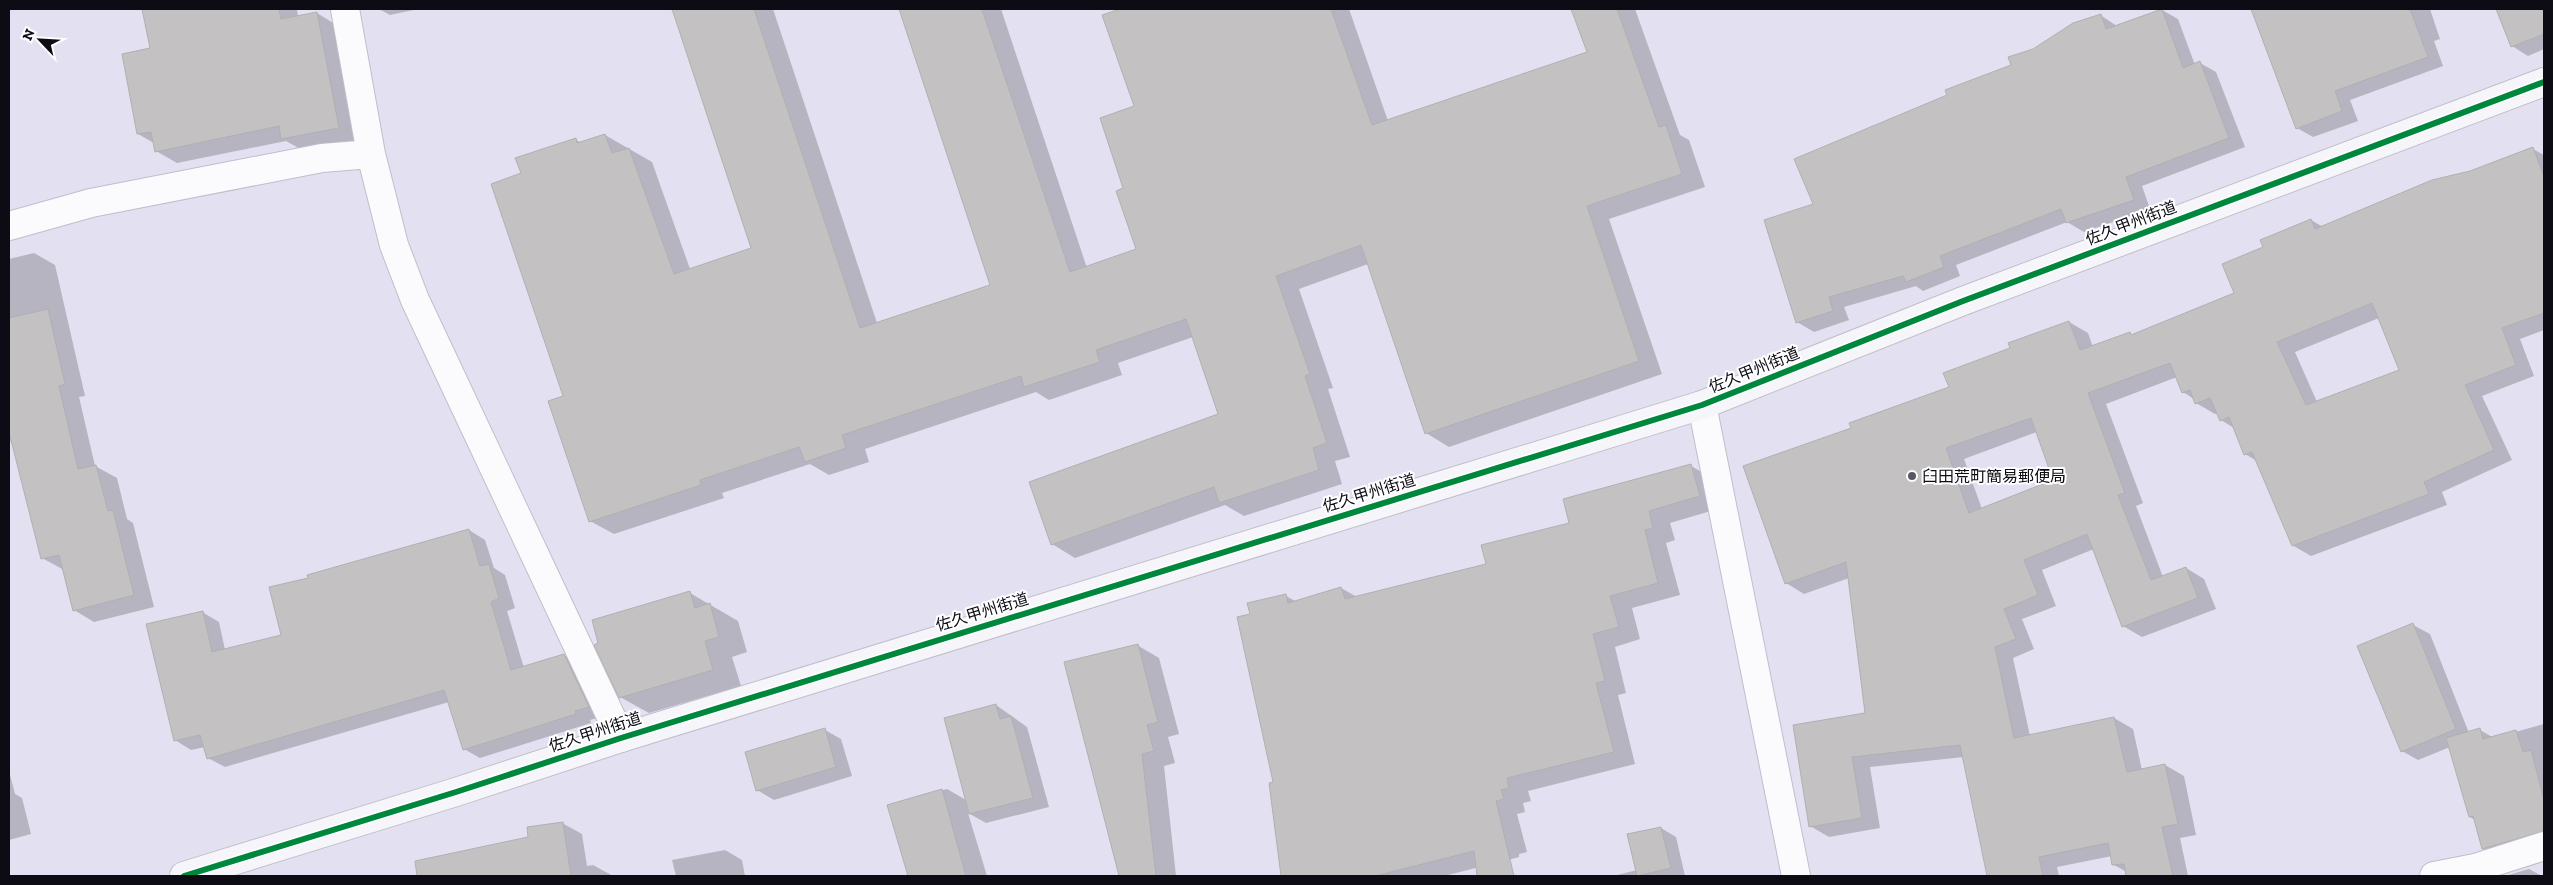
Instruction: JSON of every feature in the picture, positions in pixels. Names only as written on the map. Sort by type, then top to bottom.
[{"type":"street","points":[[345,9],[372,154],[394,245],[415,300],[621,738]]},
{"type":"street","name":"佐久甲州街道","points":[[184,876],[456,792],[621,738],[1702,405],[1963,301],[2544,82]]},
{"type":"street","points":[[9,226],[100,201],[322,158],[372,154]]},
{"type":"street","points":[[1702,405],[1796,876]]},
{"type":"street","points":[[2434,876],[2475,868],[2544,846]]},
{"type":"building","points":[[142,9],[279,9],[281,19],[317,12],[339,128],[281,139],[279,126],[155,152],[151,132],[137,134],[122,54],[150,48]]},
{"type":"building","points":[[672,9],[754,9],[860,328],[990,285],[899,9],[982,9],[1070,272],[1136,249],[1116,191],[1123,188],[1100,118],[1134,106],[1102,15],[1120,9],[1331,9],[1372,125],[1587,52],[1571,9],[1617,9],[1659,127],[1666,125],[1682,174],[1587,206],[1639,361],[1425,434],[1361,245],[1276,276],[1310,374],[1305,376],[1327,443],[1313,448],[1319,470],[1219,503],[1214,487],[1051,545],[1029,482],[1218,414],[1186,319],[1096,350],[1100,362],[1024,387],[1021,376],[842,435],[846,448],[805,462],[799,447],[700,480],[701,485],[589,522],[548,401],[563,396],[491,184],[521,173],[515,158],[576,138],[577,143],[605,134],[612,153],[629,148],[674,274],[751,248]]},
{"type":"building","points":[[2162,9],[2183,68],[2200,61],[2229,138],[2126,177],[2134,200],[2066,223],[2061,209],[1940,256],[1944,267],[1906,282],[1903,276],[1829,297],[1833,311],[1796,323],[1764,220],[1813,204],[1794,159],[1947,95],[1945,90],[2011,65],[2008,57],[2033,49],[2073,23],[2101,14],[2106,29]]},
{"type":"building","points":[[2251,9],[2410,9],[2428,57],[2335,91],[2342,111],[2296,129]]},
{"type":"building","points":[[2496,9],[2544,9],[2544,34],[2511,47]]},
{"type":"building","points":[[2533,147],[2544,177],[2544,313],[2502,328],[2516,365],[2465,385],[2494,450],[2424,482],[2429,494],[2292,546],[2252,452],[2244,455],[2229,417],[2220,421],[2210,398],[2195,404],[2190,390],[2182,393],[2170,363],[2088,393],[2125,493],[2118,495],[2151,580],[2186,567],[2198,598],[2122,627],[2087,534],[2024,560],[2038,595],[2004,609],[2016,639],[1995,647],[2014,738],[2114,717],[2127,772],[2165,764],[2178,824],[2162,827],[2173,876],[2126,876],[2124,864],[2112,865],[2108,843],[2039,857],[2043,876],[1987,876],[1960,745],[1852,757],[1862,818],[1809,827],[1793,725],[1865,713],[1846,562],[1785,584],[1743,466],[1851,428],[1849,423],[1949,387],[1943,373],[2010,348],[2008,343],[2069,321],[2080,350],[2130,332],[2131,335],[2234,293],[2222,264],[2263,247],[2260,240],[2311,219],[2315,229],[2432,180],[2470,171]],"holes":[[[2372,303],[2399,370],[2306,405],[2277,342]],[[2031,418],[2053,480],[1969,513],[1946,448]]]},
{"type":"building","points":[[48,309],[65,384],[59,386],[78,469],[96,465],[108,511],[113,510],[134,595],[73,611],[59,555],[41,559],[9,432],[9,318]]},
{"type":"building","points":[[1691,464],[1700,496],[1649,511],[1653,528],[1645,530],[1658,583],[1610,596],[1619,627],[1593,634],[1605,681],[1596,683],[1614,752],[1507,778],[1509,788],[1501,790],[1504,799],[1496,801],[1514,876],[1477,876],[1474,851],[1375,876],[1281,876],[1269,783],[1273,782],[1237,617],[1250,614],[1247,603],[1286,594],[1288,603],[1341,587],[1345,599],[1486,564],[1481,545],[1569,523],[1563,499]]},
{"type":"building","points":[[469,529],[480,566],[489,564],[499,598],[491,602],[511,670],[564,654],[589,707],[575,711],[576,714],[463,750],[444,690],[207,759],[200,735],[174,741],[146,624],[203,611],[212,652],[281,635],[269,587],[308,578],[307,575]]},
{"type":"building","points":[[690,591],[695,608],[710,603],[719,637],[705,641],[713,670],[619,698],[594,645],[598,643],[592,620]]},
{"type":"building","points":[[2413,623],[2456,729],[2401,752],[2357,646]]},
{"type":"building","points":[[1138,644],[1158,722],[1147,725],[1154,751],[1142,754],[1156,876],[1119,876],[1064,662]]},
{"type":"building","points":[[996,704],[1000,719],[1011,716],[1033,798],[969,814],[944,718]]},
{"type":"building","points":[[825,728],[836,767],[756,791],[745,752]]},
{"type":"building","points":[[2480,728],[2483,739],[2516,730],[2523,752],[2531,750],[2544,800],[2544,831],[2482,849],[2473,816],[2469,817],[2446,738]]},
{"type":"building","points":[[942,789],[966,876],[908,876],[887,805]]},
{"type":"building","points":[[563,822],[571,876],[417,876],[415,861],[528,837],[527,827]]},
{"type":"building","points":[[1661,827],[1671,868],[1637,876],[1627,834]]},
{"type":"cycle path","points":[[184,876],[456,792],[621,738],[1702,405],[1963,301],[2544,82]]},
{"type":"place","name":"臼田荒町簡易郵便局","points":[[1912,476]]}]
